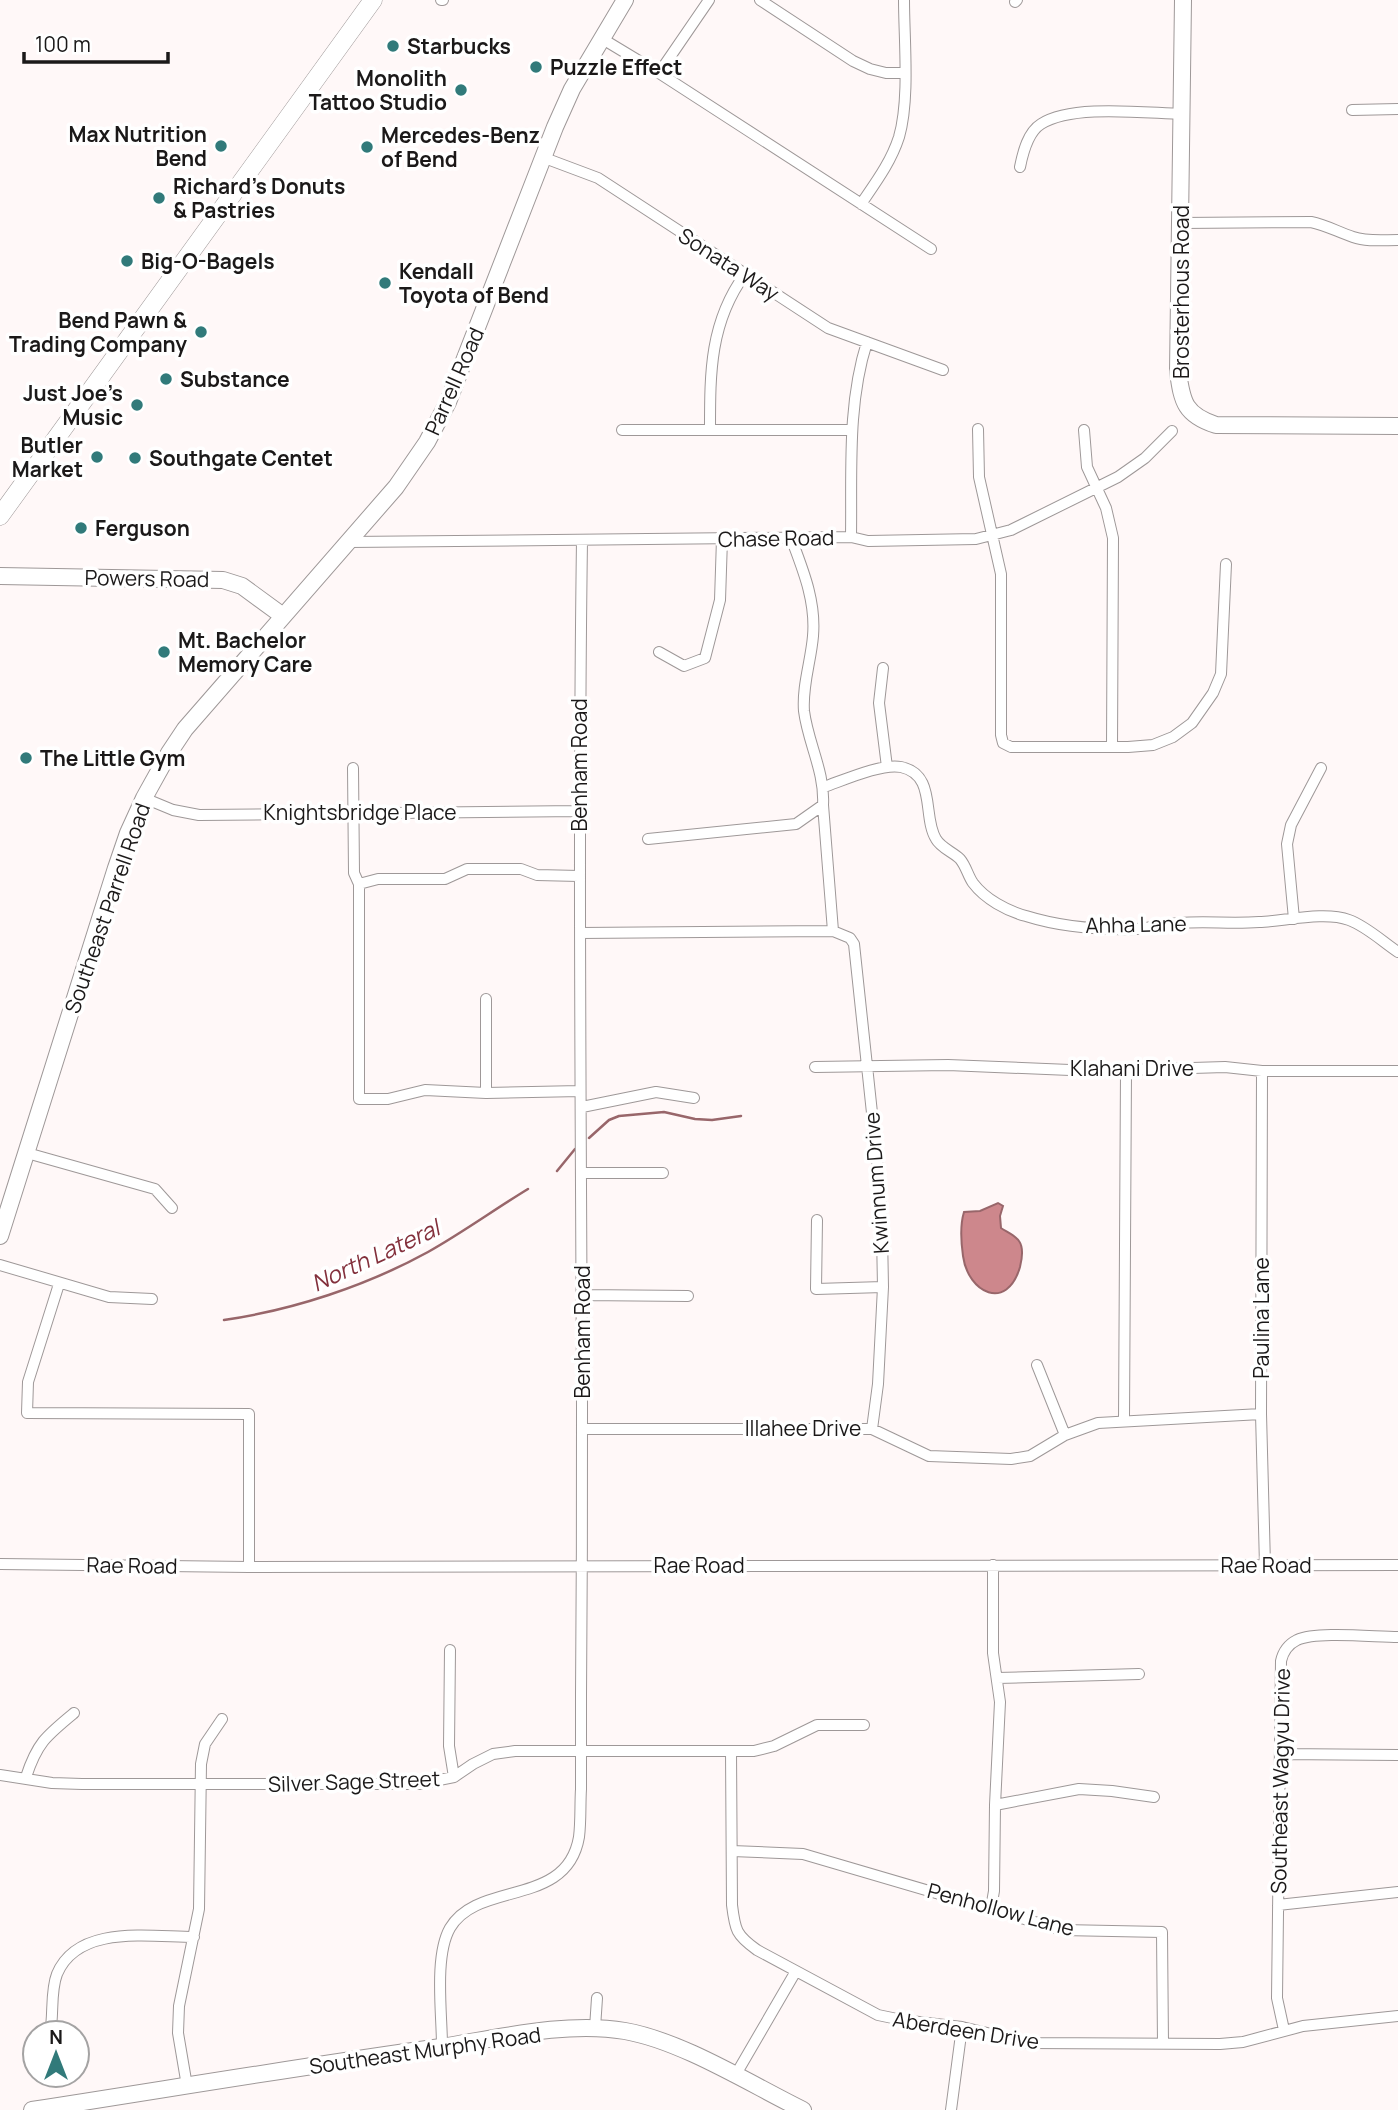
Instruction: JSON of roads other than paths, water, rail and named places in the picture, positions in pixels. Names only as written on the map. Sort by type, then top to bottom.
[{"type":"main road","points":[[0,516],[373,0]]},
{"type":"street","name":"Parrell Road","points":[[283,616],[349,542],[412,465],[448,402],[542,157],[572,89],[625,0]]},
{"type":"street","points":[[659,73],[709,0]]},
{"type":"street","points":[[760,0],[853,61],[886,73],[904,73]]},
{"type":"street","points":[[861,204],[888,164],[899,136],[904,110],[904,0]]},
{"type":"street","name":"Brosterhous Road","points":[[1183,0],[1178,372],[1184,401],[1191,413],[1202,421],[1229,427],[1398,426]]},
{"type":"street","points":[[601,38],[931,249]]},
{"type":"street","points":[[1352,110],[1398,109]]},
{"type":"street","points":[[1020,167],[1024,147],[1039,125],[1069,112],[1182,114]]},
{"type":"street","name":"Sonata Way","points":[[542,157],[598,178],[828,328],[943,370]]},
{"type":"street","points":[[1181,223],[1311,222],[1327,225],[1354,238],[1398,240]]},
{"type":"street","points":[[710,429],[710,367],[716,334],[727,304],[744,274]]},
{"type":"street","points":[[851,537],[853,404],[858,371],[867,342]]},
{"type":"street","points":[[921,362],[926,349]]},
{"type":"street","points":[[978,429],[977,467],[1000,574],[1000,725],[1003,743],[1011,747],[1153,745],[1173,737],[1192,723],[1221,674],[1226,564]]},
{"type":"street","points":[[622,430],[852,430]]},
{"type":"street","points":[[1084,430],[1084,457],[1106,508],[1113,538],[1112,747]]},
{"type":"street","name":"Chase Road","points":[[349,542],[851,537],[868,541],[976,539],[1011,530],[1097,488],[1145,458],[1172,431]]},
{"type":"street","points":[[580,933],[833,931],[823,805],[824,787],[806,721],[804,702],[813,637],[811,597],[791,538]]},
{"type":"street","points":[[659,652],[684,666],[705,658],[720,600],[722,539]]},
{"type":"street","name":"Benham Road","points":[[442,2046],[442,1970],[444,1946],[450,1929],[464,1912],[482,1903],[529,1890],[551,1879],[567,1864],[578,1841],[582,1565],[579,811],[582,540]]},
{"type":"street","name":"Powers Road","points":[[0,576],[223,580],[242,586],[283,616]]},
{"type":"street","name":"Southeast Parrell Road","points":[[0,1236],[128,833],[164,761],[186,729],[283,616]]},
{"type":"street","points":[[824,787],[887,767],[880,703],[884,668]]},
{"type":"street","name":"Ahha Lane","points":[[887,767],[900,767],[911,771],[920,780],[928,796],[931,828],[937,841],[960,859],[972,882],[981,892],[997,904],[1024,916],[1053,923],[1108,929],[1139,929],[1179,923],[1258,923],[1333,917],[1350,920],[1398,952]]},
{"type":"street","points":[[353,768],[354,873],[359,884],[359,1100],[388,1099],[425,1090],[486,1093],[580,1091]]},
{"type":"street","points":[[1294,919],[1287,844],[1291,825],[1321,768]]},
{"type":"street","name":"Knightsbridge Place","points":[[144,798],[173,810],[199,815],[579,811]]},
{"type":"street","points":[[648,839],[796,824],[823,805]]},
{"type":"street","points":[[359,884],[378,879],[445,879],[467,869],[521,869],[537,875],[579,876]]},
{"type":"street","name":"Kwinnum Drive","points":[[833,931],[850,938],[856,955],[880,1188],[883,1287],[878,1384],[872,1429]]},
{"type":"street","points":[[486,999],[486,1093]]},
{"type":"street","name":"Klahani Drive","points":[[816,1067],[989,1065],[1126,1071],[1225,1068],[1262,1071],[1398,1071]]},
{"type":"street","points":[[1124,1420],[1126,1071]]},
{"type":"street","name":"Paulina Lane","points":[[1262,1071],[1261,1414],[1265,1565]]},
{"type":"street","points":[[582,1107],[656,1092],[694,1098]]},
{"type":"street","points":[[27,1153],[155,1189],[172,1208]]},
{"type":"street","points":[[582,1173],[663,1173]]},
{"type":"street","points":[[817,1220],[816,1289],[883,1287]]},
{"type":"street","points":[[0,1265],[109,1297],[152,1299]]},
{"type":"street","points":[[59,1284],[28,1382],[27,1413],[249,1413],[249,1566]]},
{"type":"street","points":[[582,1295],[688,1296]]},
{"type":"street","points":[[1037,1365],[1065,1435]]},
{"type":"street","name":"Illahee Drive","points":[[582,1429],[872,1429],[929,1456],[1012,1459],[1030,1456],[1065,1435],[1098,1423],[1261,1414]]},
{"type":"street","name":"Rae Road","points":[[0,1564],[1398,1565]]},
{"type":"street","points":[[990,1908],[995,1891],[995,1805],[1000,1702],[993,1653],[993,1565]]},
{"type":"street","name":"Southeast Wagyu Drive","points":[[1284,2030],[1277,1998],[1280,1661],[1289,1645],[1308,1637],[1398,1637]]},
{"type":"street","points":[[450,1650],[449,1746],[454,1777]]},
{"type":"street","points":[[997,1678],[1139,1674]]},
{"type":"street","points":[[26,1777],[34,1753],[46,1735],[74,1713]]},
{"type":"street","points":[[187,2085],[178,2033],[179,2006],[194,1937],[200,1886],[201,1764],[205,1744],[222,1719]]},
{"type":"street","name":"Silver Sage Street","points":[[0,1775],[52,1783],[82,1784],[419,1784],[454,1777],[473,1763],[493,1754],[515,1751],[754,1751],[774,1746],[817,1725],[864,1725]]},
{"type":"street","name":"Aberdeen Drive","points":[[731,1751],[734,1926],[741,1939],[878,2015],[961,2027],[1029,2043],[1163,2044],[1243,2042],[1284,2030],[1398,2016]]},
{"type":"street","points":[[1280,1754],[1398,1755]]},
{"type":"street","points":[[995,1805],[1079,1789],[1154,1797]]},
{"type":"street","name":"Penhollow Lane","points":[[732,1851],[803,1854],[1062,1930],[1162,1932],[1163,2044]]},
{"type":"street","points":[[1278,1905],[1398,1892]]},
{"type":"street","points":[[51,2019],[56,1976],[64,1961],[80,1948],[96,1939],[114,1937],[194,1937]]},
{"type":"street","points":[[735,2076],[796,1971]]},
{"type":"street","points":[[595,2028],[597,1998]]},
{"type":"street","points":[[951,2110],[961,2027]]},
{"type":"street","name":"Southeast Murphy Road","points":[[32,2110],[442,2046],[595,2028],[654,2038],[803,2110]]},
{"type":"waterway","name":"North Lateral","points":[[589,1138],[609,1120],[619,1116],[664,1112],[712,1120],[741,1116]]},
{"type":"waterway","name":"North Lateral","points":[[557,1171],[575,1149]]},
{"type":"waterway","name":"North Lateral","points":[[224,1320],[303,1303],[380,1276],[441,1245],[528,1189]]},
{"type":"place","name":"Starbucks","points":[[393,46]]},
{"type":"place","name":"Puzzle Effect","points":[[536,67]]},
{"type":"place","name":"Monolith Tattoo Studio","points":[[461,90]]},
{"type":"place","name":"Max Nutrition Bend","points":[[221,146]]},
{"type":"place","name":"Mercedes-Benz of Bend","points":[[367,147]]},
{"type":"place","name":"Richard’s Donuts & Pastries","points":[[159,198]]},
{"type":"place","name":"Big-O-Bagels","points":[[127,261]]},
{"type":"place","name":"Kendall Toyota of Bend","points":[[385,283]]},
{"type":"place","name":"Bend Pawn & Trading Company","points":[[201,332]]},
{"type":"place","name":"Substance","points":[[166,379]]},
{"type":"place","name":"Just Joe’s Music","points":[[137,405]]},
{"type":"place","name":"Butler Market","points":[[97,457]]},
{"type":"place","name":"Southgate Centet","points":[[135,458]]},
{"type":"place","name":"Ferguson","points":[[81,528]]},
{"type":"place","name":"Mt. Bachelor Memory Care","points":[[164,652]]},
{"type":"place","name":"The Little Gym","points":[[26,758]]}]
